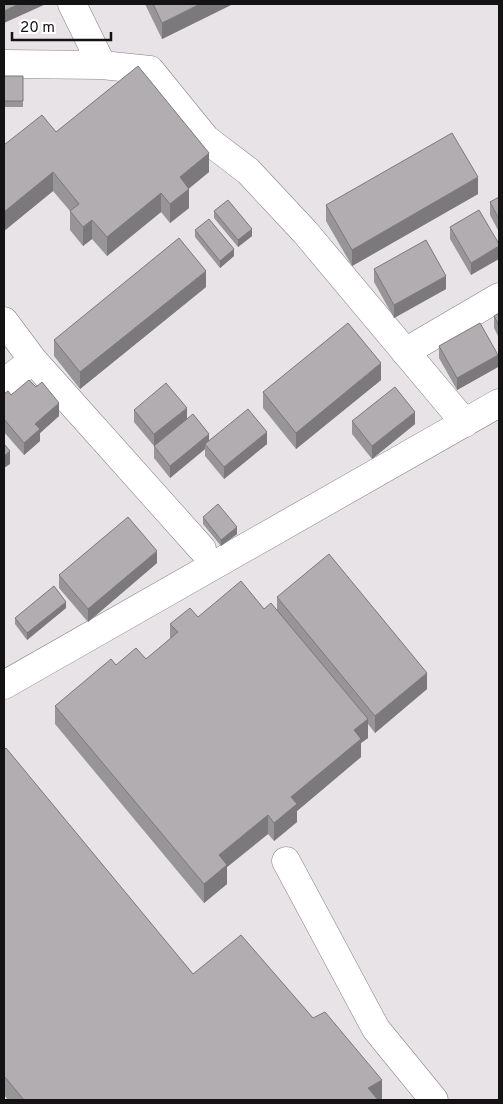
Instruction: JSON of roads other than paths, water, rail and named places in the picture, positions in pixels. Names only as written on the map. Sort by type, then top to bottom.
[{"type":"street","points":[[72,4],[102,65]]},
{"type":"street","points":[[4,64],[102,65],[150,70],[206,139],[248,171],[305,232],[465,423]]},
{"type":"street","points":[[406,352],[499,297]]},
{"type":"street","points":[[4,321],[33,360],[202,549]]},
{"type":"street","points":[[4,384],[33,360]]},
{"type":"street","points":[[4,685],[499,403]]},
{"type":"street","points":[[286,861],[376,1029],[434,1100]]}]
